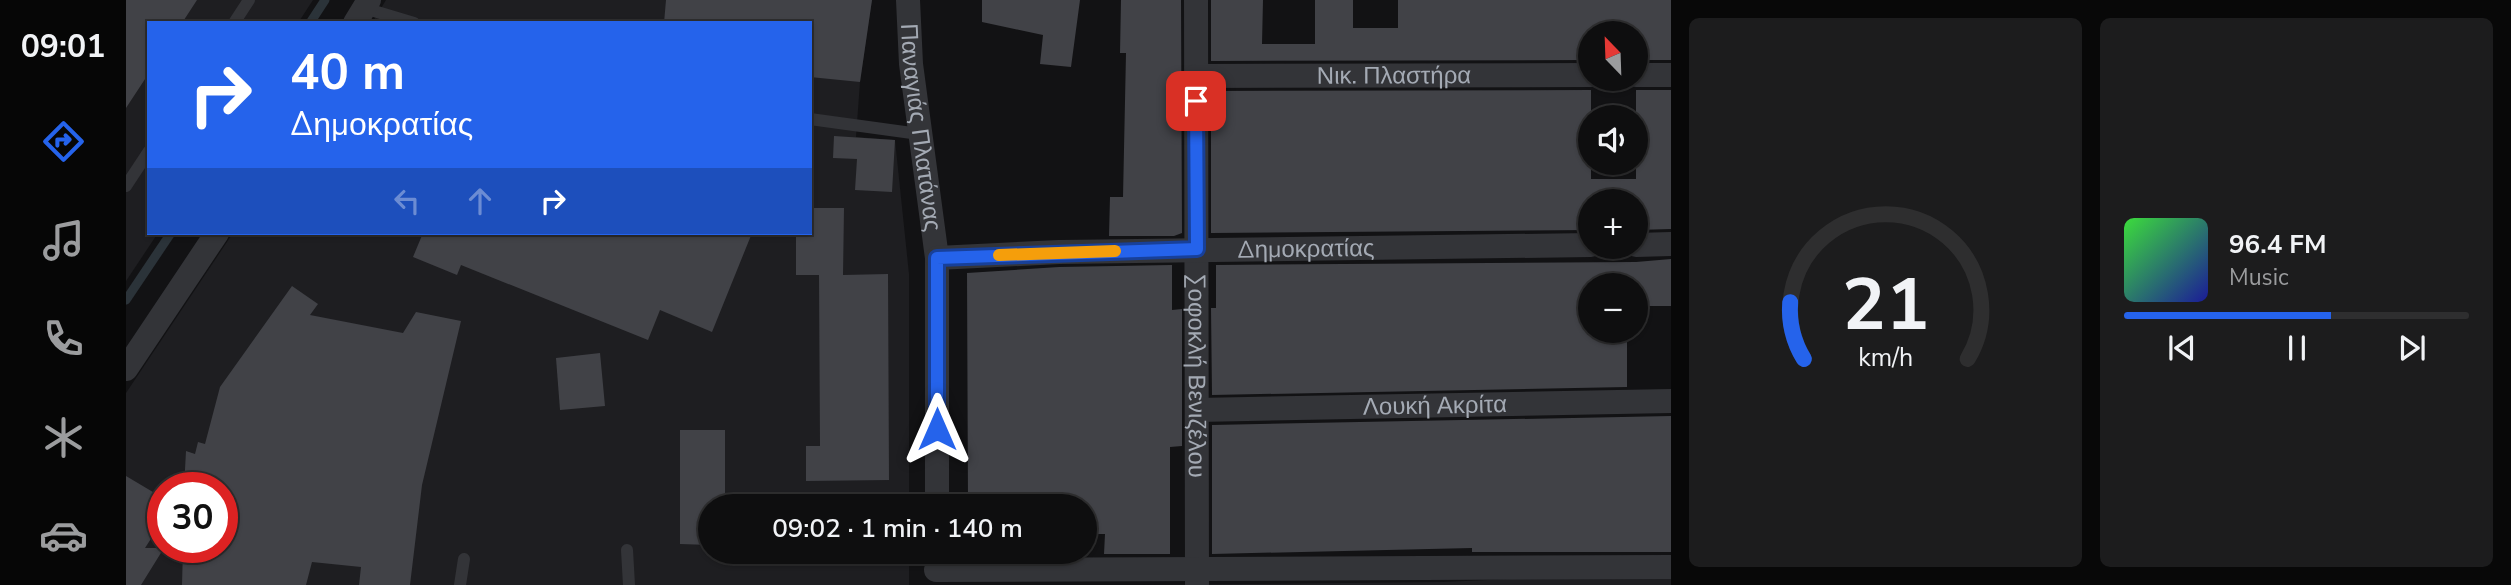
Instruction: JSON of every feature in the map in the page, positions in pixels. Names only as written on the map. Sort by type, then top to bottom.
[{"type":"street","name":"Παναγιάς Πλατάνας","points":[[908,0],[911,64],[937,258],[936,494]]},
{"type":"street","name":"Σοφοκλή Βενιζέλου","points":[[1196,0],[1197,576]]},
{"type":"street","name":"Νικ. Πλαστήρα","points":[[1196,76],[1578,75]]},
{"type":"street","points":[[1648,75],[1671,75]]},
{"type":"street","points":[[126,369],[216,235]]},
{"type":"street","points":[[1648,245],[1671,244]]},
{"type":"street","name":"Δημοκρατίας","points":[[937,258],[1197,249],[1578,245]]},
{"type":"street","name":"Λουκή Ακρίτα","points":[[1197,410],[1671,401]]},
{"type":"street","points":[[936,569],[1197,576],[1671,567]]},
{"type":"lane","points":[[235,21],[249,0]]},
{"type":"lane","points":[[363,10],[406,21]]},
{"type":"lane","points":[[812,119],[919,134]]},
{"type":"lane","points":[[126,186],[147,154]]},
{"type":"lane","points":[[627,550],[629,585]]},
{"type":"lane","points":[[460,585],[464,559]]},
{"type":"shaded area","points":[[126,0],[313,0],[299,21],[147,21],[147,235],[157,235],[126,281]]},
{"type":"shaded area","points":[[386,0],[872,0],[860,82],[856,137],[895,140],[909,274],[909,494],[698,494],[698,564],[909,564],[909,585],[126,585],[126,393],[232,235],[812,235],[812,21],[373,21]]},
{"type":"shaded area","points":[[1671,572],[1671,585],[1142,585],[1443,582]]},
{"type":"building","points":[[126,0],[197,0],[183,21],[147,21],[147,76],[126,108]]},
{"type":"building","points":[[666,0],[872,0],[860,82],[812,77],[812,21],[664,21]]},
{"type":"building","points":[[982,0],[1080,0],[1071,67],[1040,64],[1043,35],[982,22]]},
{"type":"building","points":[[1121,0],[1181,0],[1182,233],[1174,236],[1109,236],[1110,197],[1123,197],[1126,53],[1120,53]]},
{"type":"building","points":[[1211,0],[1263,0],[1262,44],[1315,44],[1315,0],[1353,0],[1353,28],[1398,28],[1398,0],[1671,0],[1671,60],[1648,60],[1648,21],[1578,21],[1578,60],[1211,61]]},
{"type":"building","points":[[1671,90],[1671,229],[1648,230],[1648,189],[1578,189],[1578,230],[1211,233],[1211,91],[1591,91],[1591,105],[1578,105],[1578,175],[1591,175],[1591,179],[1636,179],[1636,175],[1648,175],[1648,105],[1636,105],[1636,91]]},
{"type":"building","points":[[834,136],[895,140],[892,192],[855,190],[857,159],[833,158]]},
{"type":"building","points":[[812,208],[844,208],[843,275],[888,274],[889,480],[806,481],[806,446],[820,446],[819,275],[796,275],[796,235],[812,235]]},
{"type":"building","points":[[422,235],[751,235],[712,332],[660,310],[648,340],[461,265],[457,275],[413,257]]},
{"type":"building","points":[[1671,259],[1671,306],[1648,306],[1648,273],[1578,273],[1578,343],[1627,343],[1627,387],[1212,395],[1211,308],[1216,308],[1216,265],[1636,262]]},
{"type":"building","points":[[1172,265],[1172,310],[1182,309],[1182,446],[1170,447],[1170,554],[1104,554],[1105,534],[1097,534],[1097,494],[968,494],[967,273],[1059,267]]},
{"type":"building","points":[[292,286],[318,304],[310,315],[403,333],[416,312],[461,321],[422,485],[410,585],[359,585],[361,567],[312,562],[306,585],[182,585],[183,563],[238,563],[238,472],[185,472],[186,451],[195,454],[198,442],[205,444],[220,387]]},
{"type":"building","points":[[600,353],[605,406],[560,410],[556,358]]},
{"type":"building","points":[[1671,416],[1671,552],[1472,552],[1472,548],[1212,554],[1212,425]]},
{"type":"building","points":[[680,430],[725,430],[725,494],[698,494],[698,545],[680,544]]},
{"type":"building","points":[[126,476],[147,488],[145,548],[147,563],[155,563],[141,585],[126,585]]},
{"type":"waterway","points":[[311,21],[325,0]]},
{"type":"waterway","points":[[126,300],[170,235]]},
{"type":"slow traffic","points":[[999,255],[1115,251]]},
{"type":"route","points":[[937,429],[937,258],[1197,249],[1196,101]]}]
